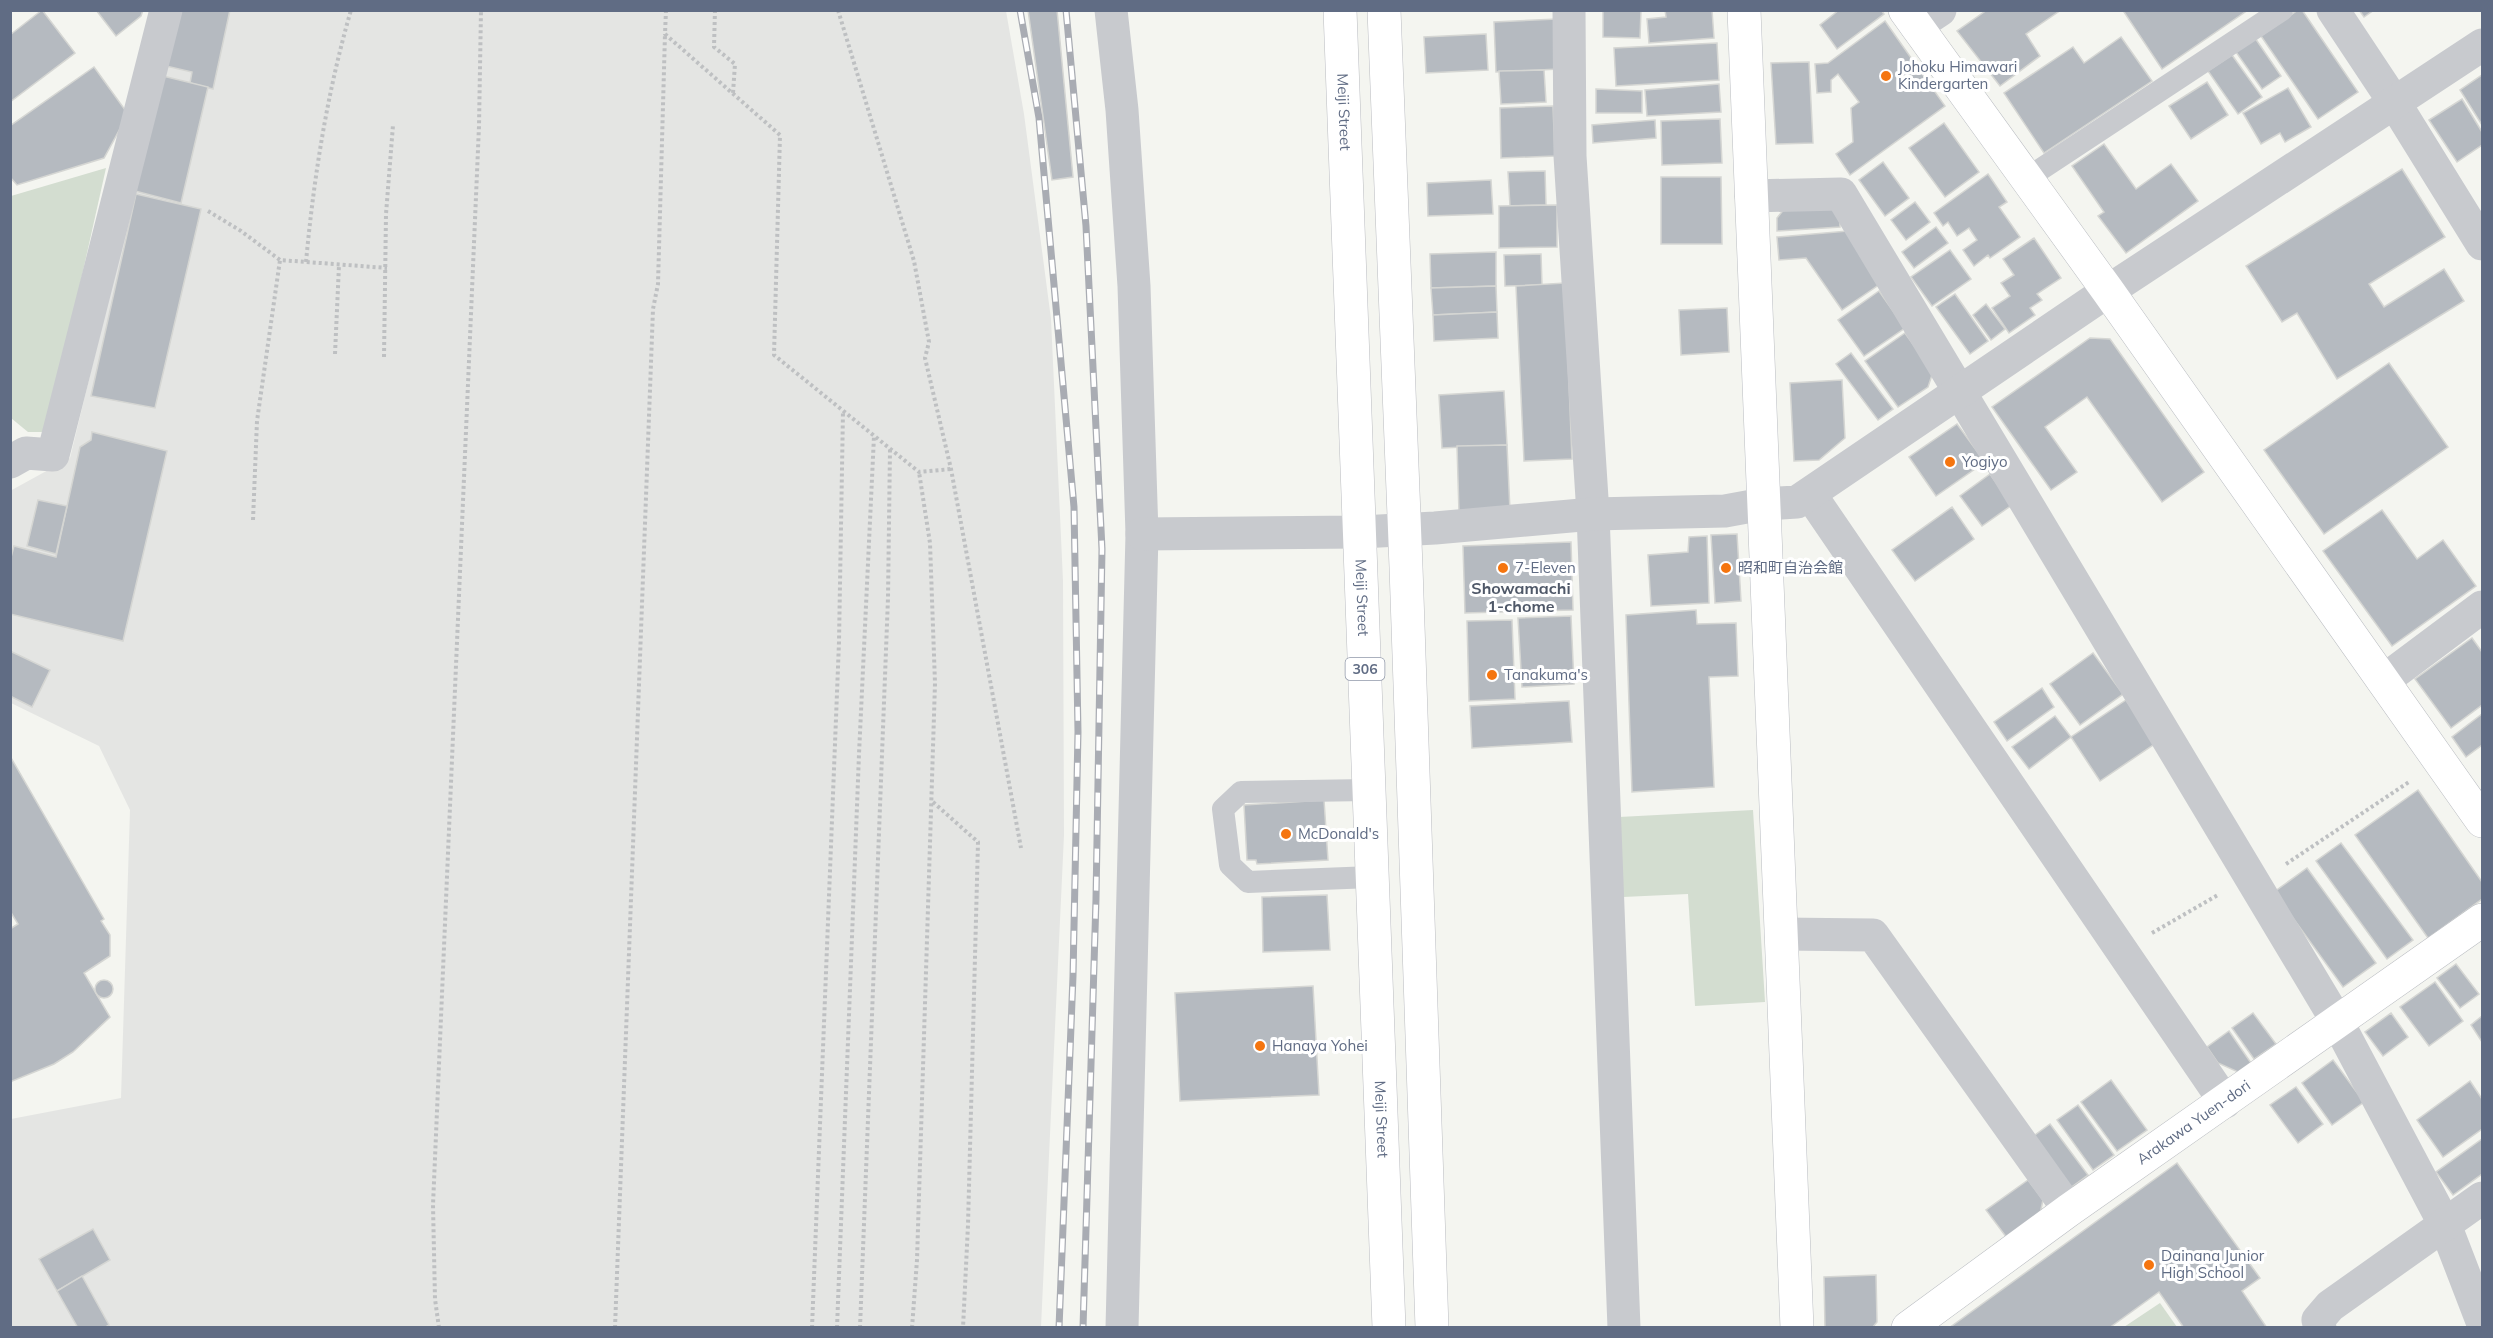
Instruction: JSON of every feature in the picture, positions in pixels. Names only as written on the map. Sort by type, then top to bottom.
[{"type":"street","points":[[16,452],[53,455],[166,10]]},
{"type":"street","points":[[1111,10],[1122,110],[1134,286],[1142,534],[1122,1328]]},
{"type":"street","name":"Meiji Street","points":[[1340,10],[1362,532],[1389,1328]]},
{"type":"street","points":[[1384,10],[1432,1328]]},
{"type":"street","points":[[1569,10],[1570,156],[1593,514],[1624,1328]]},
{"type":"street","points":[[1744,10],[1797,1328]]},
{"type":"street","points":[[2334,10],[2482,244]]},
{"type":"street","points":[[1920,16],[2026,178],[2482,821]]},
{"type":"street","points":[[1142,534],[1404,530],[1593,514],[1725,511],[1763,504],[1797,502],[2108,291],[2482,45]]},
{"type":"street","points":[[1752,196],[1841,194],[2337,1023],[2445,1225],[2482,1321]]},
{"type":"street","points":[[1810,495],[2225,1102]]},
{"type":"street","points":[[2383,681],[2482,606]]},
{"type":"street","name":"Arakawa Yuen-dori","points":[[1908,1328],[2070,1210],[2482,920]]},
{"type":"street","points":[[1781,934],[1874,935],[2070,1210]]},
{"type":"street","points":[[2320,1328],[2318,1320],[2330,1306],[2482,1198]]},
{"type":"lane","points":[[2026,178],[2282,10]]},
{"type":"lane","points":[[1369,790],[1241,792],[1223,809],[1230,865],[1248,882],[1372,877]]},
{"type":"path","points":[[306,262],[320,137],[351,10]]},
{"type":"path","points":[[439,1328],[435,1299],[433,1205],[478,138],[481,10]]},
{"type":"path","points":[[615,1328],[653,309],[658,284],[666,10]]},
{"type":"path","points":[[716,10],[714,47],[735,64],[733,94]]},
{"type":"path","points":[[838,10],[914,261],[929,342],[925,358],[951,469],[1021,848]]},
{"type":"path","points":[[665,34],[780,135],[774,355],[918,472],[930,543],[935,683],[917,1260],[912,1328]]},
{"type":"path","points":[[384,357],[386,214],[393,125]]},
{"type":"path","points":[[208,212],[242,231],[280,260],[387,268]]},
{"type":"path","points":[[253,520],[257,421],[280,260]]},
{"type":"path","points":[[335,354],[339,265]]},
{"type":"path","points":[[813,1328],[839,642],[843,411]]},
{"type":"path","points":[[837,1328],[860,730],[874,436]]},
{"type":"path","points":[[860,1328],[887,610],[890,449]]},
{"type":"path","points":[[918,472],[951,469]]},
{"type":"path","points":[[2122,951],[2311,850],[2440,761]]},
{"type":"path","points":[[932,801],[978,842],[963,1328]]},
{"type":"shaded area","points":[[178,11],[1006,11],[1024,114],[1051,319],[1063,581],[1064,835],[1041,1327],[11,1327],[11,1119],[121,1098],[130,810],[99,746],[11,703],[10,491],[70,458]]},
{"type":"shaded area","points":[[106,168],[47,432],[28,432],[11,418],[11,196]]},
{"type":"shaded area","points":[[1753,810],[1765,1002],[1695,1006],[1688,894],[1623,897],[1619,817]]},
{"type":"shaded area","points":[[2160,1303],[2177,1327],[2124,1327]]},
{"type":"building","points":[[42,10],[75,53],[10,102],[10,35]]},
{"type":"building","points":[[96,10],[143,10],[141,16],[116,36]]},
{"type":"building","points":[[180,10],[230,10],[213,89],[190,83],[192,72],[166,66]]},
{"type":"building","points":[[1028,10],[1057,10],[1073,177],[1052,180]]},
{"type":"building","points":[[1603,10],[1641,10],[1640,38],[1603,37]]},
{"type":"building","points":[[1665,10],[1712,10],[1714,38],[1649,43],[1647,19],[1666,17]]},
{"type":"building","points":[[1839,10],[1881,10],[1884,14],[1837,49],[1820,25]]},
{"type":"building","points":[[1987,10],[2061,10],[2026,34],[2040,56],[2000,86],[1957,31]]},
{"type":"building","points":[[2127,10],[2248,10],[2162,69],[2124,12]]},
{"type":"building","points":[[2298,10],[2302,10],[2358,92],[2318,119],[2261,36]]},
{"type":"building","points":[[2359,10],[2374,10],[2364,17]]},
{"type":"building","points":[[1557,19],[1559,69],[1496,72],[1494,22]]},
{"type":"building","points":[[1885,21],[1945,106],[1850,175],[1836,154],[1853,142],[1851,108],[1859,102],[1838,74],[1831,80],[1831,92],[1817,93],[1815,64],[1828,63]]},
{"type":"building","points":[[1486,34],[1488,70],[1426,73],[1424,37]]},
{"type":"building","points":[[2121,37],[2152,81],[2044,153],[2004,93],[2073,47],[2084,63]]},
{"type":"building","points":[[2255,38],[2281,76],[2262,89],[2236,52]]},
{"type":"building","points":[[1717,43],[1719,80],[1616,86],[1614,48]]},
{"type":"building","points":[[2232,55],[2262,97],[2238,114],[2208,71]]},
{"type":"building","points":[[1809,62],[1813,143],[1776,144],[1771,63]]},
{"type":"building","points":[[94,67],[128,114],[104,158],[17,185],[10,177],[10,126]]},
{"type":"building","points":[[1544,70],[1546,102],[1501,104],[1499,71]]},
{"type":"building","points":[[2482,75],[2482,125],[2460,90]]},
{"type":"building","points":[[163,76],[208,87],[181,203],[135,191]]},
{"type":"building","points":[[2207,82],[2228,115],[2191,139],[2169,106]]},
{"type":"building","points":[[1719,84],[1721,112],[1647,116],[1645,90]]},
{"type":"building","points":[[2288,88],[2311,127],[2285,142],[2280,133],[2261,144],[2243,113]]},
{"type":"building","points":[[1596,89],[1642,91],[1642,113],[1596,113]]},
{"type":"building","points":[[2462,99],[2482,132],[2482,145],[2457,162],[2429,120]]},
{"type":"building","points":[[1553,106],[1555,156],[1501,158],[1500,108]]},
{"type":"building","points":[[1720,119],[1722,163],[1662,165],[1661,121]]},
{"type":"building","points":[[1655,120],[1656,138],[1593,143],[1592,125]]},
{"type":"building","points":[[1944,123],[1979,172],[1945,197],[1909,148]]},
{"type":"building","points":[[2104,144],[2136,189],[2171,164],[2198,201],[2126,253],[2098,216],[2104,212],[2072,166]]},
{"type":"building","points":[[1883,162],[1909,198],[1885,216],[1859,180]]},
{"type":"building","points":[[2402,169],[2445,237],[2369,284],[2384,307],[2444,269],[2464,301],[2337,379],[2297,313],[2282,322],[2246,266]]},
{"type":"building","points":[[1545,171],[1546,205],[1510,206],[1508,172]]},
{"type":"building","points":[[1988,174],[2007,202],[1999,207],[2020,237],[1990,258],[1988,255],[1974,266],[1963,250],[1977,240],[1969,228],[1957,236],[1948,222],[1943,226],[1934,213]]},
{"type":"building","points":[[1661,177],[1721,177],[1722,244],[1661,244]]},
{"type":"building","points":[[1491,180],[1493,214],[1428,216],[1427,183]]},
{"type":"building","points":[[136,194],[201,209],[155,408],[91,396]]},
{"type":"building","points":[[1915,202],[1930,222],[1906,240],[1891,220]]},
{"type":"building","points":[[1557,205],[1557,247],[1499,248],[1499,206]]},
{"type":"building","points":[[1839,205],[1840,227],[1777,231],[1777,218],[1785,208]]},
{"type":"building","points":[[1936,227],[1948,243],[1914,268],[1902,252]]},
{"type":"building","points":[[1848,231],[1883,282],[1842,310],[1806,258],[1779,260],[1777,237]]},
{"type":"building","points":[[2034,238],[2061,278],[2037,294],[2042,300],[2030,308],[2035,315],[2009,333],[1992,308],[2010,296],[2001,283],[2014,275],[2003,259]]},
{"type":"building","points":[[1950,250],[1971,279],[1932,306],[1911,277]]},
{"type":"building","points":[[1496,252],[1496,286],[1431,288],[1430,254]]},
{"type":"building","points":[[1541,254],[1542,285],[1505,286],[1504,255]]},
{"type":"building","points":[[1565,283],[1572,459],[1524,461],[1516,286]]},
{"type":"building","points":[[1496,286],[1497,312],[1433,315],[1431,288]]},
{"type":"building","points":[[1879,291],[1905,328],[1864,356],[1838,320]]},
{"type":"building","points":[[1955,294],[1988,341],[1970,354],[1936,307]]},
{"type":"building","points":[[1986,304],[2005,329],[1991,340],[1973,315]]},
{"type":"building","points":[[1727,308],[1729,352],[1681,355],[1679,310]]},
{"type":"building","points":[[1497,312],[1498,338],[1434,341],[1433,315]]},
{"type":"building","points":[[1905,333],[1933,372],[1928,387],[1898,407],[1865,361]]},
{"type":"building","points":[[2090,338],[2110,339],[2204,472],[2162,502],[2087,397],[2045,427],[2077,472],[2051,490],[1992,407]]},
{"type":"building","points":[[1851,353],[1893,409],[1878,420],[1836,364]]},
{"type":"building","points":[[2389,363],[2448,447],[2324,534],[2264,450]]},
{"type":"building","points":[[1842,380],[1845,438],[1819,460],[1794,461],[1790,383]]},
{"type":"building","points":[[1504,391],[1507,445],[1442,448],[1439,395]]},
{"type":"building","points":[[1957,424],[1985,462],[1936,496],[1909,457]]},
{"type":"building","points":[[92,432],[167,451],[123,641],[10,614],[10,561],[14,546],[56,557],[80,447],[91,440]]},
{"type":"building","points":[[1507,445],[1510,511],[1459,513],[1457,446]]},
{"type":"building","points":[[1990,474],[2012,505],[1982,526],[1960,496]]},
{"type":"building","points":[[38,500],[67,506],[56,554],[27,546]]},
{"type":"building","points":[[1952,507],[1974,539],[1915,581],[1892,550]]},
{"type":"building","points":[[2382,510],[2417,559],[2443,540],[2476,586],[2392,646],[2323,551]]},
{"type":"building","name":"昭和町自治会館","points":[[1737,534],[1741,601],[1715,603],[1711,535]]},
{"type":"building","points":[[1707,536],[1709,603],[1651,606],[1648,555],[1688,552],[1689,537]]},
{"type":"building","points":[[1571,542],[1573,610],[1465,613],[1463,546]]},
{"type":"building","points":[[1696,610],[1697,624],[1736,623],[1738,676],[1709,677],[1714,787],[1632,792],[1626,615]]},
{"type":"building","points":[[1571,616],[1574,684],[1522,687],[1518,618]]},
{"type":"building","points":[[1512,620],[1515,699],[1469,701],[1467,621]]},
{"type":"building","points":[[2472,638],[2482,652],[2482,705],[2451,728],[2415,679]]},
{"type":"building","points":[[10,651],[50,670],[32,707],[10,696]]},
{"type":"building","points":[[2093,653],[2123,694],[2080,725],[2050,684]]},
{"type":"building","points":[[2042,688],[2054,707],[2007,741],[1994,722]]},
{"type":"building","points":[[2126,700],[2156,743],[2100,781],[2071,737]]},
{"type":"building","points":[[1569,701],[1572,742],[1472,748],[1470,706]]},
{"type":"building","points":[[2482,714],[2482,745],[2466,757],[2452,737]]},
{"type":"building","points":[[2055,716],[2071,737],[2029,769],[2012,747]]},
{"type":"building","points":[[10,756],[104,919],[101,921],[110,935],[110,956],[84,973],[110,1017],[73,1052],[54,1064],[10,1082],[10,929],[18,924],[10,911]]},
{"type":"building","points":[[2418,790],[2482,882],[2482,899],[2428,938],[2355,835]]},
{"type":"building","points":[[1324,800],[1328,860],[1257,864],[1256,860],[1247,860],[1244,805]]},
{"type":"building","points":[[2341,843],[2413,940],[2387,959],[2316,861]]},
{"type":"building","points":[[2307,868],[2376,963],[2343,987],[2274,892]]},
{"type":"building","points":[[1327,895],[1330,950],[1263,952],[1262,897]]},
{"type":"building","points":[[2456,964],[2479,994],[2460,1008],[2437,978]]},
{"type":"building","points":[[104,980],[110,983],[113,989],[110,995],[104,998],[98,995],[95,989],[98,983]]},
{"type":"building","points":[[2435,982],[2463,1021],[2429,1046],[2400,1007]]},
{"type":"building","points":[[1313,986],[1319,1095],[1180,1101],[1175,993]]},
{"type":"building","points":[[2253,1013],[2276,1044],[2254,1059],[2232,1028]]},
{"type":"building","points":[[2391,1013],[2408,1037],[2383,1056],[2365,1032]]},
{"type":"building","points":[[2482,1016],[2482,1042],[2471,1025]]},
{"type":"building","points":[[2229,1031],[2251,1063],[2238,1072],[2218,1063],[2207,1047]]},
{"type":"building","points":[[2333,1060],[2364,1102],[2332,1125],[2302,1083]]},
{"type":"building","points":[[2111,1080],[2147,1130],[2117,1151],[2081,1102]]},
{"type":"building","points":[[2470,1081],[2482,1099],[2482,1129],[2443,1157],[2417,1120]]},
{"type":"building","points":[[2296,1087],[2323,1124],[2298,1143],[2270,1105]]},
{"type":"building","points":[[2078,1105],[2114,1155],[2093,1170],[2057,1120]]},
{"type":"building","points":[[2050,1124],[2088,1175],[2066,1191],[2028,1140]]},
{"type":"building","points":[[2482,1139],[2482,1174],[2453,1195],[2436,1172]]},
{"type":"building","name":"Dainana Junior High School","points":[[2177,1163],[2260,1278],[2242,1291],[2267,1328],[2184,1328],[2159,1292],[2109,1328],[1949,1328]]},
{"type":"building","points":[[2028,1180],[2043,1200],[2040,1214],[2007,1238],[1986,1210]]},
{"type":"building","points":[[93,1229],[110,1260],[57,1291],[39,1259]]},
{"type":"building","points":[[1876,1275],[1877,1322],[1872,1328],[1825,1328],[1824,1277]]},
{"type":"building","points":[[82,1276],[109,1325],[104,1328],[78,1328],[57,1291]]},
{"type":"railway","points":[[1020,10],[1039,118],[1074,507],[1078,732],[1073,976],[1059,1328]]},
{"type":"railway","points":[[1066,10],[1086,226],[1102,549],[1096,899],[1083,1328]]},
{"type":"place","name":"Johoku Himawari Kindergarten","points":[[1886,76]]},
{"type":"place","name":"Yogiyo","points":[[1950,462]]},
{"type":"place","name":"7-Eleven","points":[[1503,568]]},
{"type":"place","name":"昭和町自治会館","points":[[1726,568]]},
{"type":"place","name":"Tanakuma's","points":[[1492,675]]},
{"type":"place","name":"McDonald's","points":[[1286,834]]},
{"type":"place","name":"Hanaya Yohei","points":[[1260,1046]]},
{"type":"place","name":"Dainana Junior High School","points":[[2149,1265]]},
{"type":"district","name":"Showamachi 1-chome","points":[[1521,597]]}]
